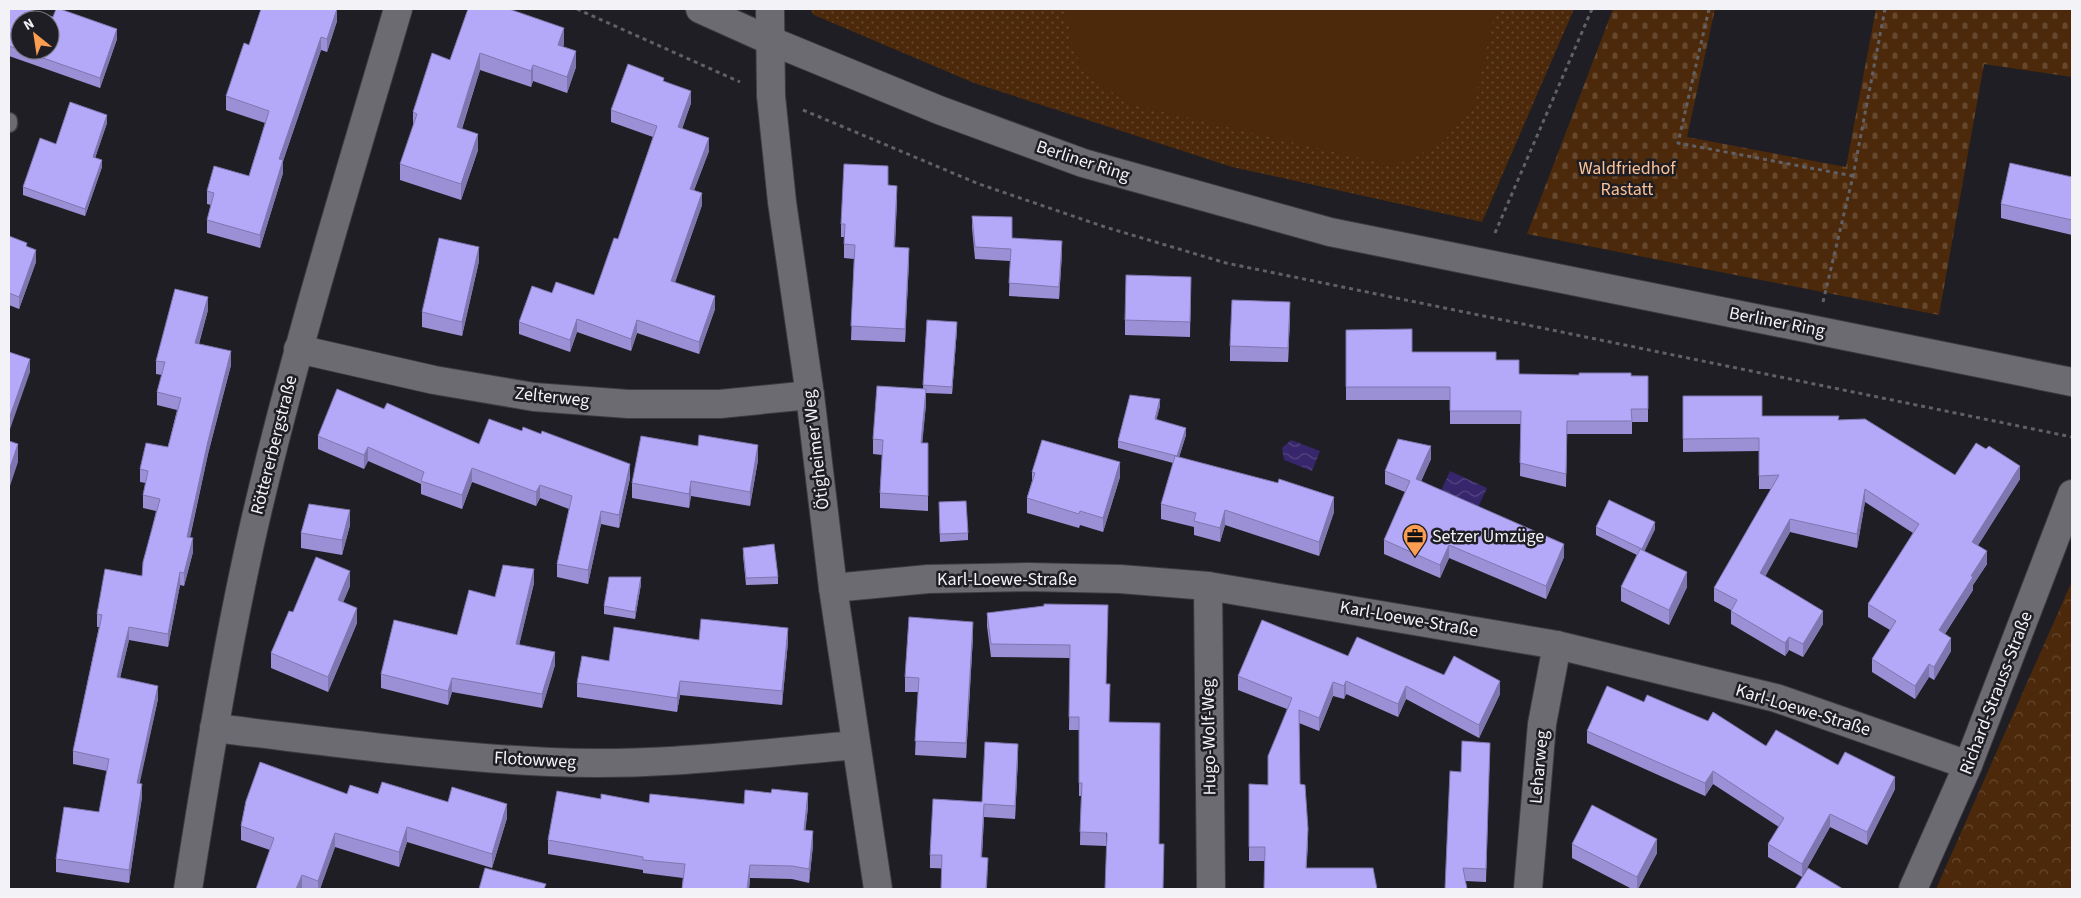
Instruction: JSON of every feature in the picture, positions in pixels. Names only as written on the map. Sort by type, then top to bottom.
[{"type":"street","name":"Röttererbergstraße","points":[[188,889],[214,728],[256,515],[298,349],[398,9]]},
{"type":"street","name":"Berliner Ring","points":[[700,9],[769,40],[939,110],[1083,163],[1330,232],[2072,382]]},
{"type":"street","name":"Ötigheimer Weg","points":[[770,9],[771,96],[782,202],[810,395],[833,588],[878,889]]},
{"type":"street","name":"Zelterweg","points":[[298,349],[434,380],[534,397],[628,404],[720,404],[810,395]]},
{"type":"street","name":"Richard-Strauss-Straße","points":[[1913,889],[1968,765],[2072,494]]},
{"type":"street","name":"Karl-Loewe-Straße","points":[[833,588],[928,579],[1027,577],[1120,579],[1208,586],[1557,645],[1776,698],[1968,765]]},
{"type":"street","name":"Hugo-Wolf-Weg","points":[[1208,586],[1211,889]]},
{"type":"street","name":"Leharweg","points":[[1528,889],[1542,724],[1557,645]]},
{"type":"street","name":"Flotowweg","points":[[214,728],[452,756],[551,763],[659,762],[856,745]]},
{"type":"path","points":[[1482,264],[1592,9]]},
{"type":"path","points":[[1710,9],[1678,143],[1854,176]]},
{"type":"path","points":[[1816,329],[1854,176],[1885,9]]},
{"type":"green space","points":[[810,9],[1574,9],[1482,222],[1232,167],[974,83],[814,15]]},
{"type":"green space","points":[[1065,9],[1496,9],[1473,108],[1440,145],[1394,166],[1129,104],[1083,72],[1072,43]]},
{"type":"green space","name":"Waldfriedhof Rastatt","points":[[1613,9],[1715,9],[1687,137],[1846,167],[1876,9],[2072,9],[2072,77],[1984,64],[1939,315],[1527,234]]},
{"type":"green space","points":[[2072,581],[2072,889],[1936,889]]},
{"type":"water","points":[[1291,440],[1320,451],[1312,471],[1284,460],[1282,448]]},
{"type":"water","points":[[1450,471],[1487,488],[1476,512],[1439,495]]},
{"type":"building","points":[[9,9],[31,10],[10,10],[9,46]]},
{"type":"building","points":[[56,9],[60,9],[117,29],[100,78],[49,60],[60,60],[60,10]]},
{"type":"building","points":[[261,9],[337,9],[327,39],[321,37],[279,159],[283,160],[260,235],[207,220],[214,193],[207,191],[214,166],[249,176],[269,111],[226,96],[244,43],[249,45]]},
{"type":"building","points":[[468,9],[509,9],[564,28],[558,45],[576,51],[567,77],[533,65],[531,71],[480,53],[457,127],[478,134],[461,184],[400,164],[417,114],[413,112],[432,53],[450,60]]},
{"type":"building","points":[[628,64],[664,78],[663,81],[691,91],[678,127],[709,138],[690,189],[702,193],[671,281],[715,296],[699,342],[637,320],[631,339],[577,319],[570,340],[519,322],[532,286],[552,293],[556,282],[594,295],[614,238],[618,239],[657,126],[611,110]]},
{"type":"building","points":[[70,102],[107,115],[93,157],[102,160],[85,209],[23,187],[40,138],[56,144]]},
{"type":"building","points":[[2010,163],[2072,177],[2072,220],[2001,204]]},
{"type":"building","points":[[844,164],[888,166],[888,185],[897,186],[894,247],[909,248],[905,329],[851,326],[855,245],[844,244],[845,224],[841,224]]},
{"type":"building","points":[[972,216],[1012,217],[1012,238],[1062,241],[1059,287],[1009,283],[1011,249],[975,247]]},
{"type":"building","points":[[9,236],[27,243],[26,246],[36,250],[19,297],[9,293]]},
{"type":"building","points":[[439,238],[479,247],[462,322],[422,312]]},
{"type":"building","points":[[1126,275],[1191,277],[1190,322],[1125,320]]},
{"type":"building","points":[[175,289],[208,297],[195,343],[231,351],[208,441],[187,537],[193,538],[184,573],[180,572],[168,634],[129,627],[117,677],[158,686],[137,783],[142,784],[129,870],[56,859],[64,807],[99,812],[109,759],[73,751],[102,615],[97,614],[105,569],[142,576],[143,562],[160,499],[143,495],[148,471],[140,469],[146,443],[168,447],[181,398],[157,392],[165,362],[156,361]]},
{"type":"building","points":[[1232,300],[1290,302],[1288,348],[1230,346]]},
{"type":"building","points":[[927,320],[957,322],[952,387],[923,385]]},
{"type":"building","points":[[1412,329],[1412,352],[1496,352],[1496,360],[1519,360],[1519,374],[1579,375],[1579,373],[1631,373],[1631,376],[1648,376],[1648,409],[1631,409],[1632,421],[1567,421],[1566,474],[1520,463],[1521,411],[1450,411],[1450,387],[1346,387],[1346,330]]},
{"type":"building","points":[[9,352],[30,359],[9,419]]},
{"type":"building","points":[[877,386],[926,389],[921,443],[928,443],[928,496],[880,493],[883,440],[873,439]]},
{"type":"building","points":[[337,389],[384,409],[387,403],[479,444],[489,419],[522,431],[523,427],[541,434],[542,431],[630,464],[619,515],[601,511],[588,570],[557,564],[572,496],[540,485],[536,492],[472,468],[462,495],[421,481],[424,472],[368,447],[364,455],[318,436]]},
{"type":"building","points":[[1130,395],[1160,399],[1155,419],[1186,428],[1177,456],[1118,441]]},
{"type":"building","points":[[1683,396],[1762,396],[1762,416],[1839,416],[1838,420],[1865,419],[1955,475],[1976,443],[1986,449],[1989,446],[2020,466],[1972,542],[1987,551],[1971,576],[1973,577],[1939,630],[1951,638],[1934,667],[1929,664],[1915,686],[1872,659],[1896,621],[1868,604],[1919,524],[1865,489],[1857,534],[1790,519],[1760,573],[1823,611],[1803,644],[1789,637],[1785,643],[1731,611],[1737,600],[1714,588],[1779,475],[1759,476],[1759,438],[1683,439]]},
{"type":"building","points":[[699,435],[758,445],[750,492],[691,481],[689,494],[632,483],[641,436],[698,446]]},
{"type":"building","points":[[1398,439],[1431,446],[1416,479],[1564,544],[1546,586],[1449,545],[1440,565],[1384,540],[1410,481],[1385,471]]},
{"type":"building","points":[[1042,440],[1120,462],[1103,518],[1080,511],[1079,514],[1027,498],[1035,473],[1032,472]]},
{"type":"building","points":[[9,441],[18,444],[9,471]]},
{"type":"building","points":[[1175,456],[1278,483],[1279,479],[1334,497],[1319,542],[1225,510],[1220,528],[1194,521],[1196,513],[1161,504]]},
{"type":"building","points":[[1609,500],[1655,522],[1642,549],[1596,527]]},
{"type":"building","points":[[966,501],[968,533],[940,534],[939,502]]},
{"type":"building","points":[[309,504],[350,510],[342,540],[301,533]]},
{"type":"building","points":[[774,544],[778,577],[746,578],[743,548]]},
{"type":"building","points":[[1640,549],[1687,572],[1669,610],[1621,587]]},
{"type":"building","points":[[316,557],[350,571],[338,600],[357,608],[328,677],[271,653],[289,611],[293,612]]},
{"type":"building","points":[[503,565],[534,569],[516,644],[555,652],[542,694],[452,678],[448,691],[381,674],[394,620],[457,635],[469,590],[495,597]]},
{"type":"building","points":[[609,577],[641,577],[635,612],[604,606]]},
{"type":"building","points":[[1044,604],[1108,605],[1106,684],[1110,684],[1109,722],[1160,723],[1159,844],[1164,844],[1163,889],[1105,889],[1107,833],[1080,832],[1082,783],[1079,783],[1079,717],[1069,717],[1070,645],[991,644],[987,613],[1044,606]]},
{"type":"building","points":[[909,617],[973,622],[966,743],[915,741],[919,678],[905,677]]},
{"type":"building","points":[[701,619],[788,628],[782,691],[680,681],[677,698],[577,683],[582,656],[609,661],[614,627],[699,640]]},
{"type":"building","points":[[1262,620],[1348,656],[1357,637],[1444,675],[1454,656],[1500,681],[1479,725],[1406,686],[1398,704],[1346,681],[1344,686],[1333,682],[1319,718],[1299,710],[1300,784],[1305,785],[1308,829],[1306,868],[1373,868],[1377,889],[1264,889],[1265,847],[1249,847],[1249,784],[1268,785],[1268,756],[1292,698],[1238,676]]},
{"type":"building","points":[[1607,686],[1644,702],[1647,695],[1708,721],[1713,712],[1766,746],[1776,730],[1838,765],[1845,752],[1895,777],[1867,832],[1830,814],[1802,864],[1768,844],[1784,818],[1713,771],[1705,783],[1587,731]]},
{"type":"building","points":[[1462,741],[1490,743],[1486,869],[1463,868],[1467,889],[1445,889],[1450,771],[1461,772]]},
{"type":"building","points":[[985,742],[1018,744],[1015,806],[984,804],[981,857],[988,858],[986,889],[941,889],[942,855],[930,855],[933,799],[982,802]]},
{"type":"building","points":[[260,762],[347,794],[350,785],[378,794],[382,782],[448,802],[452,787],[507,804],[492,854],[407,827],[399,852],[335,833],[318,881],[302,875],[296,889],[256,889],[274,838],[241,826],[246,801]]},
{"type":"building","points":[[772,789],[808,793],[804,830],[813,831],[809,869],[792,866],[750,865],[747,889],[682,889],[685,864],[643,860],[643,857],[548,840],[557,791],[601,799],[601,794],[649,803],[650,794],[744,804],[745,790],[771,793]]},
{"type":"building","points":[[1592,805],[1657,839],[1637,877],[1572,844]]},
{"type":"building","points":[[485,868],[546,884],[544,889],[479,889]]},
{"type":"building","points":[[1808,868],[1843,889],[1795,889]]},
{"type":"place","name":"Setzer Umzüge","points":[[1415,557]]}]
